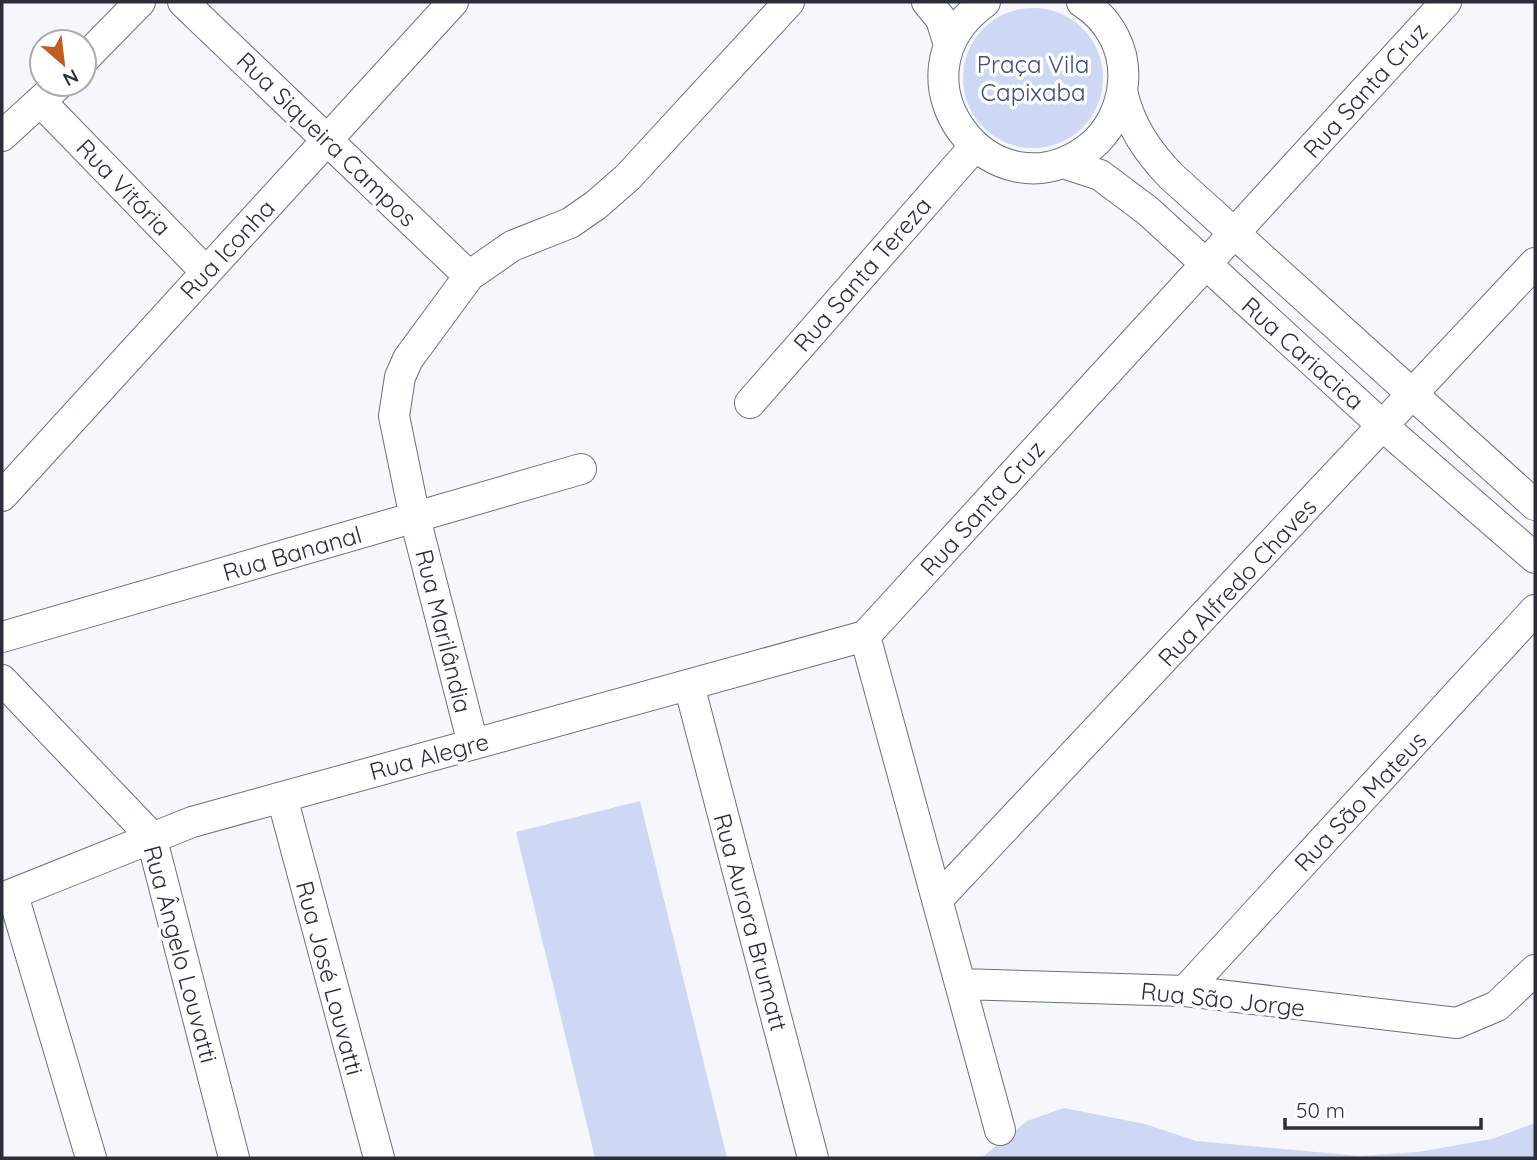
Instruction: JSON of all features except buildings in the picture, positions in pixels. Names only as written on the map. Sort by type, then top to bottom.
[{"type":"street","points":[[98,44],[140,2]]},
{"type":"street","name":"Rua Siqueira Campos","points":[[183,2],[329,138],[469,276]]},
{"type":"street","name":"Rua Iconha","points":[[2,496],[453,2]]},
{"type":"street","name":"Rua Marilândia","points":[[473,744],[415,517],[394,416],[396,389],[408,359],[469,276],[512,246],[570,223],[596,205],[628,177],[789,2]]},
{"type":"street","points":[[928,2],[941,19],[950,45]]},
{"type":"street","points":[[985,2],[960,25],[950,45],[944,66],[946,100],[960,130],[975,146],[994,159],[1017,166],[1040,167],[1063,163],[1084,152],[1102,135],[1115,115],[1124,71],[1119,50],[1097,6]]},
{"type":"street","name":"Rua Santa Cruz","points":[[865,636],[1446,2]]},
{"type":"street","name":"Rua Cariacica","points":[[1122,91],[1128,116],[1154,159],[1535,505]]},
{"type":"street","points":[[2,136],[44,98]]},
{"type":"street","name":"Rua Vitória","points":[[54,98],[206,272]]},
{"type":"street","name":"Rua Santa Tereza","points":[[750,403],[975,146]]},
{"type":"street","name":"Rua Cariacica","points":[[1063,163],[1084,167],[1125,192],[1384,427],[1535,558]]},
{"type":"street","name":"Rua Alfredo Chaves","points":[[937,900],[1384,427],[1535,263]]},
{"type":"street","name":"Rua Bananal","points":[[2,637],[581,469]]},
{"type":"street","name":"Rua São Mateus","points":[[1185,991],[1535,610]]},
{"type":"street","points":[[865,636],[1000,1130]]},
{"type":"street","name":"Rua Alegre","points":[[7,896],[151,836],[282,797],[865,636]]},
{"type":"street","name":"Rua Ângelo Louvatti","points":[[2,680],[151,836],[234,1158]]},
{"type":"street","name":"Rua Aurora Brumatt","points":[[689,685],[813,1158]]},
{"type":"street","name":"Rua José Louvatti","points":[[282,797],[379,1158]]},
{"type":"street","points":[[7,896],[91,1158]]},
{"type":"street","name":"Rua São Jorge","points":[[960,984],[1185,991],[1457,1023],[1483,1014],[1510,998],[1535,970]]},
{"type":"green space","name":"Praça Vila Capixaba","points":[[1033,8],[1060,13],[1083,28],[1098,51],[1103,78],[1098,105],[1083,128],[1060,143],[1033,148],[1006,143],[983,128],[968,105],[963,78],[968,51],[983,28],[1006,13]]},
{"type":"green space","points":[[640,801],[727,1158],[595,1158],[516,832]]},
{"type":"green space","points":[[1064,1108],[1145,1124],[1196,1141],[1359,1156],[1418,1152],[1492,1139],[1535,1123],[1535,1158],[981,1158],[1027,1121]]}]
